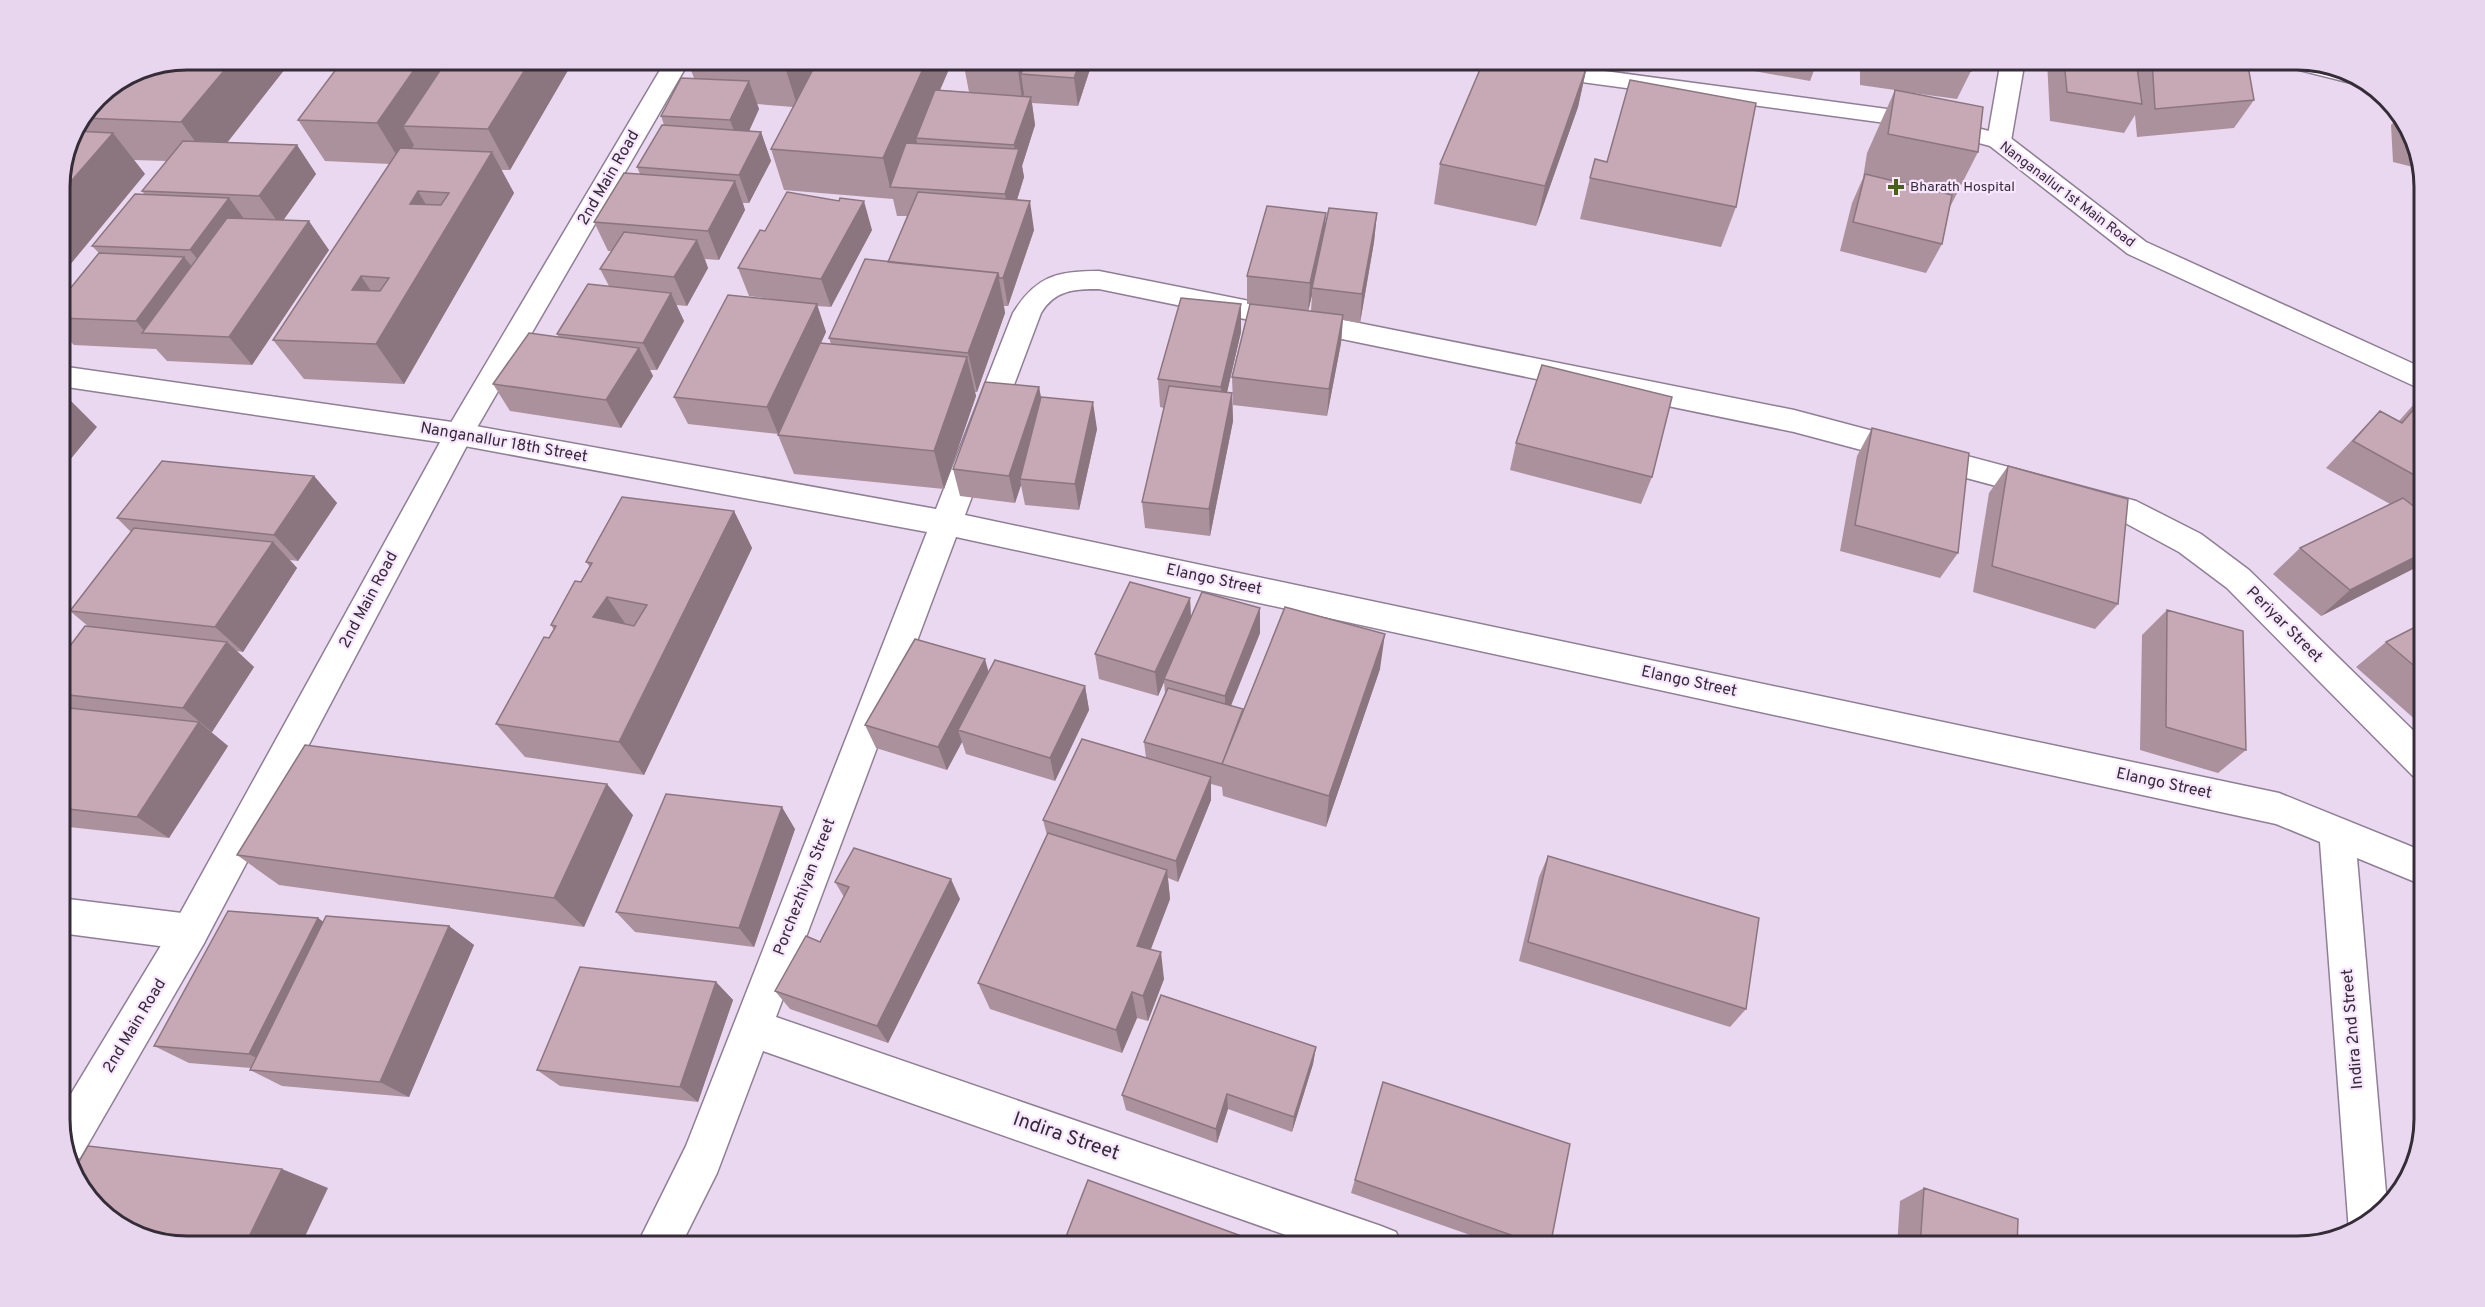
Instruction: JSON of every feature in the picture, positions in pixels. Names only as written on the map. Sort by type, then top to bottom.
[{"type":"street","name":"Nanganallur 1st Main Road","points":[[1548,70],[1924,121],[1999,141],[2137,248],[2414,376]]},
{"type":"street","points":[[1999,141],[2011,70]]},
{"type":"street","name":"2nd Main Road","points":[[72,1132],[190,932],[459,434],[672,71]]},
{"type":"street","name":"Periyar Street","points":[[945,522],[1027,313],[1037,294],[1068,280],[1099,280],[1794,421],[2125,509],[2190,543],[2238,579],[2414,754]]},
{"type":"street","name":"Nanganallur 18th Street","points":[[71,378],[459,434],[945,522]]},
{"type":"street","name":"Elango Street","points":[[945,522],[2279,809],[2414,864]]},
{"type":"street","name":"Porchezhiyan Street","points":[[663,1236],[702,1158],[945,522]]},
{"type":"street","name":"Indira 2nd Street","points":[[2337,833],[2367,1214]]},
{"type":"street","points":[[71,916],[190,932]]},
{"type":"street","name":"Indira Street","points":[[751,1028],[1349,1236]]},
{"type":"building","points":[[1480,70],[1585,70],[1545,186],[1440,164]]},
{"type":"building","points":[[2065,70],[2137,70],[2142,104],[2067,92]]},
{"type":"building","points":[[2153,70],[2249,70],[2254,100],[2155,109]]},
{"type":"building","points":[[179,71],[224,71],[181,122],[93,118],[110,99],[142,79]]},
{"type":"building","points":[[335,71],[413,71],[377,123],[298,120]]},
{"type":"building","points":[[440,71],[524,71],[488,129],[403,126]]},
{"type":"building","points":[[812,71],[922,71],[883,158],[771,149]]},
{"type":"building","points":[[1022,71],[1077,71],[1074,78],[1021,74]]},
{"type":"building","points":[[681,78],[749,81],[730,120],[661,116]]},
{"type":"building","points":[[1630,80],[1756,103],[1736,207],[1590,178],[1595,159],[1607,162]]},
{"type":"building","points":[[935,90],[1031,97],[1014,145],[916,138]]},
{"type":"building","points":[[1895,90],[1983,107],[1978,152],[1888,134]]},
{"type":"building","points":[[662,125],[761,132],[739,175],[637,167]]},
{"type":"building","points":[[85,132],[113,133],[71,181],[74,157]]},
{"type":"building","points":[[183,141],[297,145],[259,196],[142,191]]},
{"type":"building","points":[[906,143],[1019,149],[1005,194],[890,187]]},
{"type":"building","points":[[400,148],[492,152],[376,344],[273,340]],"holes":[[[418,191],[449,193],[441,205],[410,204]],[[361,276],[389,278],[380,291],[352,290]]]},
{"type":"building","points":[[624,173],[735,181],[708,231],[594,222]]},
{"type":"building","points":[[1865,174],[1952,195],[1942,244],[1853,222]]},
{"type":"building","points":[[787,192],[839,201],[840,198],[864,201],[821,279],[738,268],[760,230],[765,231]]},
{"type":"building","points":[[918,192],[1030,201],[1003,278],[999,278],[998,273],[888,262]]},
{"type":"building","points":[[135,194],[229,198],[190,250],[92,246]]},
{"type":"building","points":[[1267,206],[1326,213],[1310,283],[1247,276]]},
{"type":"building","points":[[1329,208],[1377,213],[1362,294],[1312,288]]},
{"type":"building","points":[[227,218],[309,221],[229,337],[142,333]]},
{"type":"building","points":[[624,232],[697,240],[674,277],[600,269]]},
{"type":"building","points":[[99,253],[184,257],[136,321],[71,318],[71,287]]},
{"type":"building","points":[[865,259],[998,273],[968,353],[829,338]]},
{"type":"building","points":[[588,284],[671,293],[643,343],[557,334]]},
{"type":"building","points":[[728,295],[817,304],[767,407],[674,397]]},
{"type":"building","points":[[1181,298],[1241,304],[1221,387],[1158,379]]},
{"type":"building","points":[[1250,304],[1343,315],[1329,389],[1232,377]]},
{"type":"building","points":[[529,333],[639,348],[606,400],[493,384]]},
{"type":"building","points":[[820,343],[967,357],[934,451],[778,435]]},
{"type":"building","points":[[1542,365],[1672,397],[1652,477],[1516,443]]},
{"type":"building","points":[[985,382],[1039,387],[1009,476],[953,469]]},
{"type":"building","points":[[1169,386],[1232,393],[1209,509],[1142,502]]},
{"type":"building","points":[[1041,397],[1093,402],[1075,484],[1020,479]]},
{"type":"building","points":[[2414,409],[2414,475],[2353,441],[2380,411],[2402,423]]},
{"type":"building","points":[[1872,428],[1969,453],[1958,553],[1855,525]]},
{"type":"building","points":[[162,461],[314,476],[274,535],[117,518]]},
{"type":"building","points":[[2008,466],[2128,499],[2118,604],[1992,566]]},
{"type":"building","points":[[622,497],[734,511],[619,742],[496,724],[544,637],[549,638],[556,626],[551,625],[575,581],[581,582],[592,563],[586,562]],"holes":[[[607,597],[647,605],[634,626],[593,617]]]},
{"type":"building","points":[[2403,498],[2414,506],[2414,558],[2350,590],[2300,548]]},
{"type":"building","points":[[134,528],[273,542],[215,627],[71,610]]},
{"type":"building","points":[[1130,582],[1190,598],[1155,672],[1095,654]]},
{"type":"building","points":[[1202,592],[1260,608],[1225,696],[1164,679]]},
{"type":"building","points":[[1285,607],[1385,634],[1329,796],[1222,764]]},
{"type":"building","points":[[2167,610],[2243,631],[2246,750],[2166,727]]},
{"type":"building","points":[[85,626],[227,642],[183,708],[71,695],[71,644]]},
{"type":"building","points":[[2414,628],[2414,666],[2386,642]]},
{"type":"building","points":[[915,639],[985,659],[938,747],[865,725]]},
{"type":"building","points":[[995,660],[1085,686],[1050,758],[958,730]]},
{"type":"building","points":[[1168,688],[1243,709],[1222,764],[1144,742]]},
{"type":"building","points":[[71,708],[199,722],[137,817],[71,809]]},
{"type":"building","points":[[1082,739],[1211,777],[1176,861],[1043,820]]},
{"type":"building","points":[[305,745],[607,784],[554,898],[237,855]]},
{"type":"building","points":[[666,794],[782,807],[739,928],[616,912]]},
{"type":"building","points":[[1048,833],[1167,870],[1137,946],[1161,952],[1143,996],[1132,992],[1116,1030],[978,983]]},
{"type":"building","points":[[854,848],[951,879],[877,1026],[775,991],[806,936],[820,942],[849,887],[835,882]]},
{"type":"building","points":[[1548,856],[1759,918],[1746,1009],[1528,942]]},
{"type":"building","points":[[228,911],[318,918],[249,1054],[154,1046]]},
{"type":"building","points":[[326,916],[449,926],[380,1082],[250,1070]]},
{"type":"building","points":[[580,967],[716,982],[680,1087],[537,1070]]},
{"type":"building","points":[[1161,995],[1316,1047],[1294,1117],[1227,1094],[1216,1129],[1122,1095]]},
{"type":"building","points":[[1383,1082],[1570,1144],[1552,1236],[1514,1236],[1355,1180]]},
{"type":"building","points":[[88,1146],[282,1169],[249,1236],[172,1236],[142,1228],[110,1208],[90,1185],[79,1162]]},
{"type":"building","points":[[1088,1180],[1241,1236],[1066,1236]]},
{"type":"building","points":[[1924,1188],[2018,1219],[2017,1236],[1921,1236]]},
{"type":"place","name":"Bharath Hospital","points":[[1896,187]]}]
